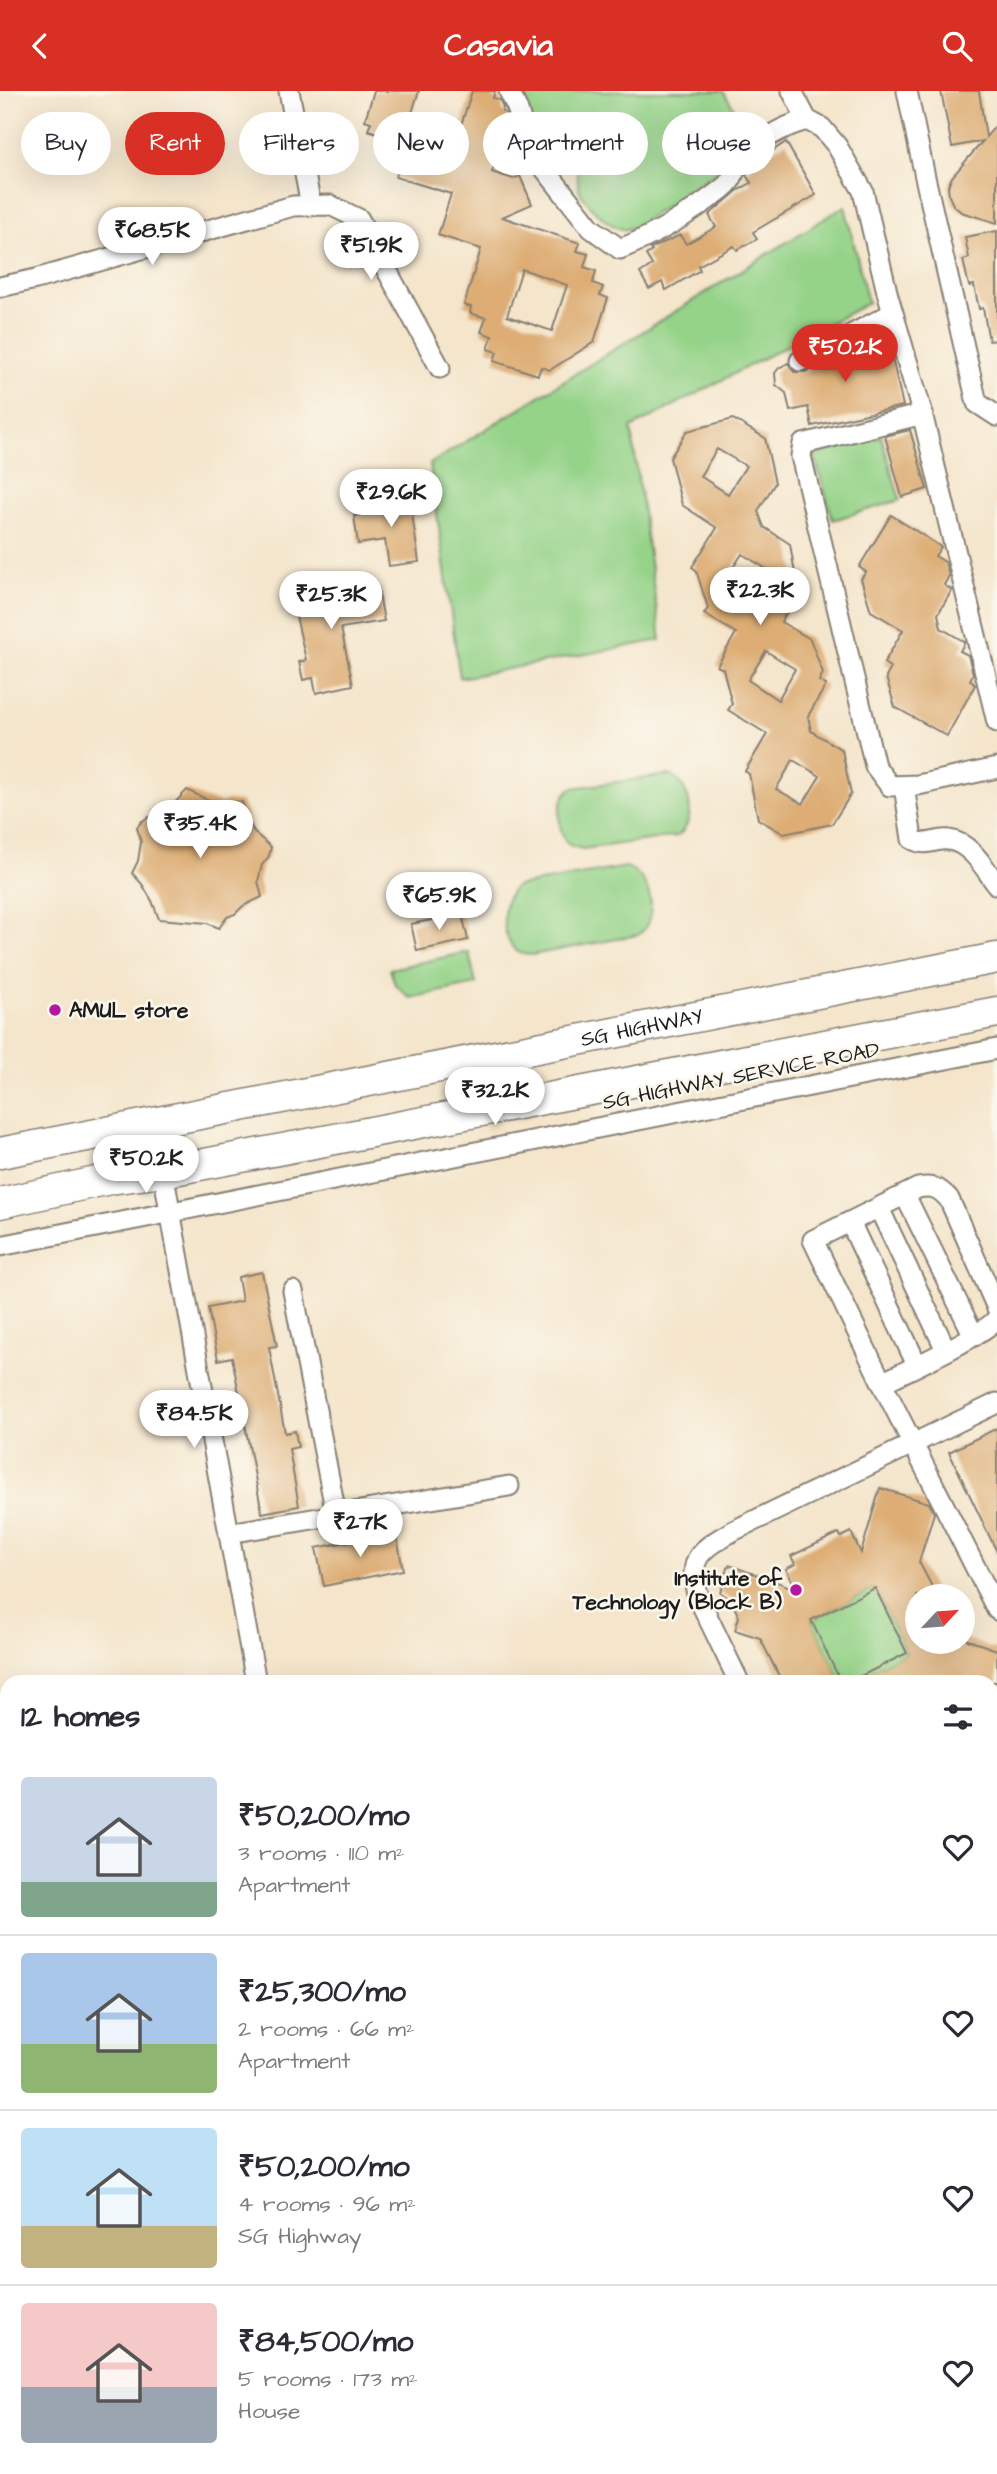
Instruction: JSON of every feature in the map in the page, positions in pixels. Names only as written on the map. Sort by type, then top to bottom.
[{"type":"highway","name":"SG HIGHWAY","points":[[0,1153],[997,958]]},
{"type":"highway","points":[[0,1203],[110,1179],[163,1172],[997,1012]]},
{"type":"street","points":[[289,91],[311,206]]},
{"type":"street","points":[[509,91],[532,153],[591,228],[620,249],[648,239],[723,188],[734,177],[739,163],[762,141],[787,125],[807,120]]},
{"type":"street","points":[[792,91],[807,120],[822,128],[837,146],[863,191],[893,313],[922,414],[997,722]]},
{"type":"street","points":[[907,91],[977,403],[997,417]]},
{"type":"street","points":[[0,287],[293,206],[330,205],[359,219],[440,368]]},
{"type":"street","points":[[800,361],[893,313]]},
{"type":"street","points":[[922,414],[803,444],[801,456],[875,766],[890,786],[918,785],[997,768]]},
{"type":"street","points":[[904,786],[912,839],[921,844],[948,840],[960,844],[973,854],[997,885]]},
{"type":"street","name":"SG HIGHWAY SERVICE ROAD","points":[[0,1245],[997,1049]]},
{"type":"street","points":[[163,1172],[255,1675]]},
{"type":"street","points":[[997,1308],[949,1199],[940,1189],[930,1186],[918,1188],[813,1240],[881,1383],[997,1610]]},
{"type":"street","points":[[905,1195],[974,1336]]},
{"type":"street","points":[[879,1208],[946,1350]]},
{"type":"street","points":[[850,1221],[918,1365]]},
{"type":"street","points":[[293,1291],[336,1514]]},
{"type":"street","points":[[881,1383],[974,1336],[997,1318]]},
{"type":"street","points":[[736,1675],[698,1597],[693,1582],[694,1563],[717,1540],[733,1531],[997,1403]]},
{"type":"street","points":[[229,1533],[509,1486]]},
{"type":"green space","points":[[522,91],[723,91],[736,112],[662,112],[662,175],[711,175],[643,222],[622,229],[603,218],[585,200],[579,189],[577,175],[648,175],[648,112],[528,112]]},
{"type":"green space","points":[[845,206],[868,303],[631,428],[661,640],[460,678],[430,464]]},
{"type":"green space","points":[[881,436],[900,500],[833,520],[814,455]]},
{"type":"green space","points":[[669,775],[677,779],[682,786],[689,804],[688,822],[677,836],[583,849],[571,846],[566,841],[560,825],[560,807],[572,788]]},
{"type":"green space","points":[[626,867],[642,879],[650,898],[649,919],[638,935],[532,955],[522,954],[513,948],[505,931],[504,910],[511,892],[517,886]]},
{"type":"green space","points":[[469,952],[476,984],[410,998],[395,984],[390,969]]},
{"type":"green space","points":[[875,1588],[905,1654],[863,1675],[838,1675],[811,1620]]},
{"type":"building","points":[[374,91],[419,91],[412,112],[373,112],[373,132],[368,130],[371,122],[365,120]]},
{"type":"building","points":[[472,91],[495,91],[493,98],[500,100],[503,107],[502,112],[483,112],[483,175],[501,175],[513,179],[520,176],[532,204],[502,217],[580,243],[577,251],[588,254],[584,267],[596,271],[593,283],[603,287],[600,295],[608,298],[594,342],[550,370],[541,367],[538,375],[494,361],[497,352],[488,349],[492,336],[481,332],[486,318],[470,313],[471,307],[464,305],[481,249],[438,235],[451,194],[396,177],[469,175],[469,112],[465,112]],"holes":[[[522,269],[567,285],[552,331],[507,316]]]},
{"type":"building","points":[[941,91],[979,91],[986,137],[997,124],[997,223],[961,212],[953,205],[949,196],[948,186],[952,177],[983,141],[952,147]]},
{"type":"building","points":[[786,142],[816,195],[753,232],[757,239],[737,250],[734,246],[698,266],[700,270],[666,290],[662,282],[649,289],[640,273],[652,265],[646,255],[652,251],[650,249],[680,235],[686,244],[716,227],[709,215],[737,191],[751,183],[746,175],[775,175],[775,149]]},
{"type":"building","points":[[997,231],[997,340],[989,341],[983,308],[979,309],[974,285],[969,286],[963,260],[969,258],[965,237]]},
{"type":"building","points":[[883,335],[888,354],[891,353],[903,406],[812,426],[808,407],[790,411],[786,393],[776,385],[775,373],[779,368],[788,363],[794,372],[805,372],[828,363],[827,361],[871,338]]},
{"type":"building","points":[[733,419],[765,438],[775,483],[758,511],[764,527],[790,544],[797,585],[801,587],[781,622],[810,639],[823,673],[819,681],[826,685],[808,716],[811,731],[842,750],[851,794],[832,824],[784,834],[758,819],[749,774],[745,771],[767,734],[728,710],[732,704],[723,669],[717,666],[736,633],[704,614],[708,608],[696,570],[692,567],[717,528],[682,505],[670,458],[687,431]],"holes":[[[717,449],[746,466],[728,494],[700,476]],[[742,554],[770,571],[752,601],[723,583]],[[766,651],[795,669],[778,700],[748,680]],[[793,760],[820,776],[803,804],[776,789]]]},
{"type":"building","points":[[910,430],[927,489],[902,497],[885,436]]},
{"type":"building","points":[[409,493],[419,562],[389,566],[385,540],[358,544],[354,516],[382,512],[379,497]]},
{"type":"building","points":[[891,515],[941,547],[935,556],[945,562],[949,576],[944,585],[952,590],[938,614],[941,628],[965,642],[960,651],[968,655],[973,674],[970,680],[975,685],[947,736],[895,707],[886,677],[891,668],[884,663],[903,630],[871,611],[861,579],[866,572],[859,567]]},
{"type":"building","points":[[326,582],[329,596],[378,588],[384,621],[341,628],[353,685],[316,693],[313,678],[303,680],[299,662],[306,660],[290,590]]},
{"type":"building","points":[[187,790],[221,803],[242,802],[247,821],[256,834],[271,847],[258,881],[262,897],[227,917],[219,928],[207,923],[159,919],[152,901],[132,873],[138,861],[141,842],[137,827],[142,821],[173,805]]},
{"type":"building","points":[[462,914],[468,940],[417,951],[411,924]]},
{"type":"building","points":[[262,1272],[277,1346],[269,1347],[285,1433],[295,1431],[298,1447],[289,1449],[299,1506],[262,1513],[232,1357],[218,1360],[208,1308],[242,1301],[238,1277]]},
{"type":"building","points":[[997,1428],[997,1552],[949,1452]]},
{"type":"building","name":"Institute of Technology (Block B)","points":[[880,1488],[929,1503],[934,1513],[919,1562],[931,1584],[905,1584],[905,1649],[875,1588],[811,1620],[838,1675],[778,1675],[760,1638],[735,1630],[739,1617],[731,1600],[720,1592],[729,1565],[796,1589],[786,1569],[795,1564],[791,1556],[839,1533],[841,1537],[851,1532],[861,1553]]},
{"type":"building","points":[[396,1532],[403,1570],[324,1586],[316,1548]]},
{"type":"building","name":"Institute of Technology (Block B)","points":[[975,1642],[997,1650],[997,1675],[863,1675],[905,1654],[975,1654]]},
{"type":"place","name":"AMUL store","points":[[55,1010]]},
{"type":"place","name":"Institute of Technology (Block B)","points":[[796,1590]]}]
